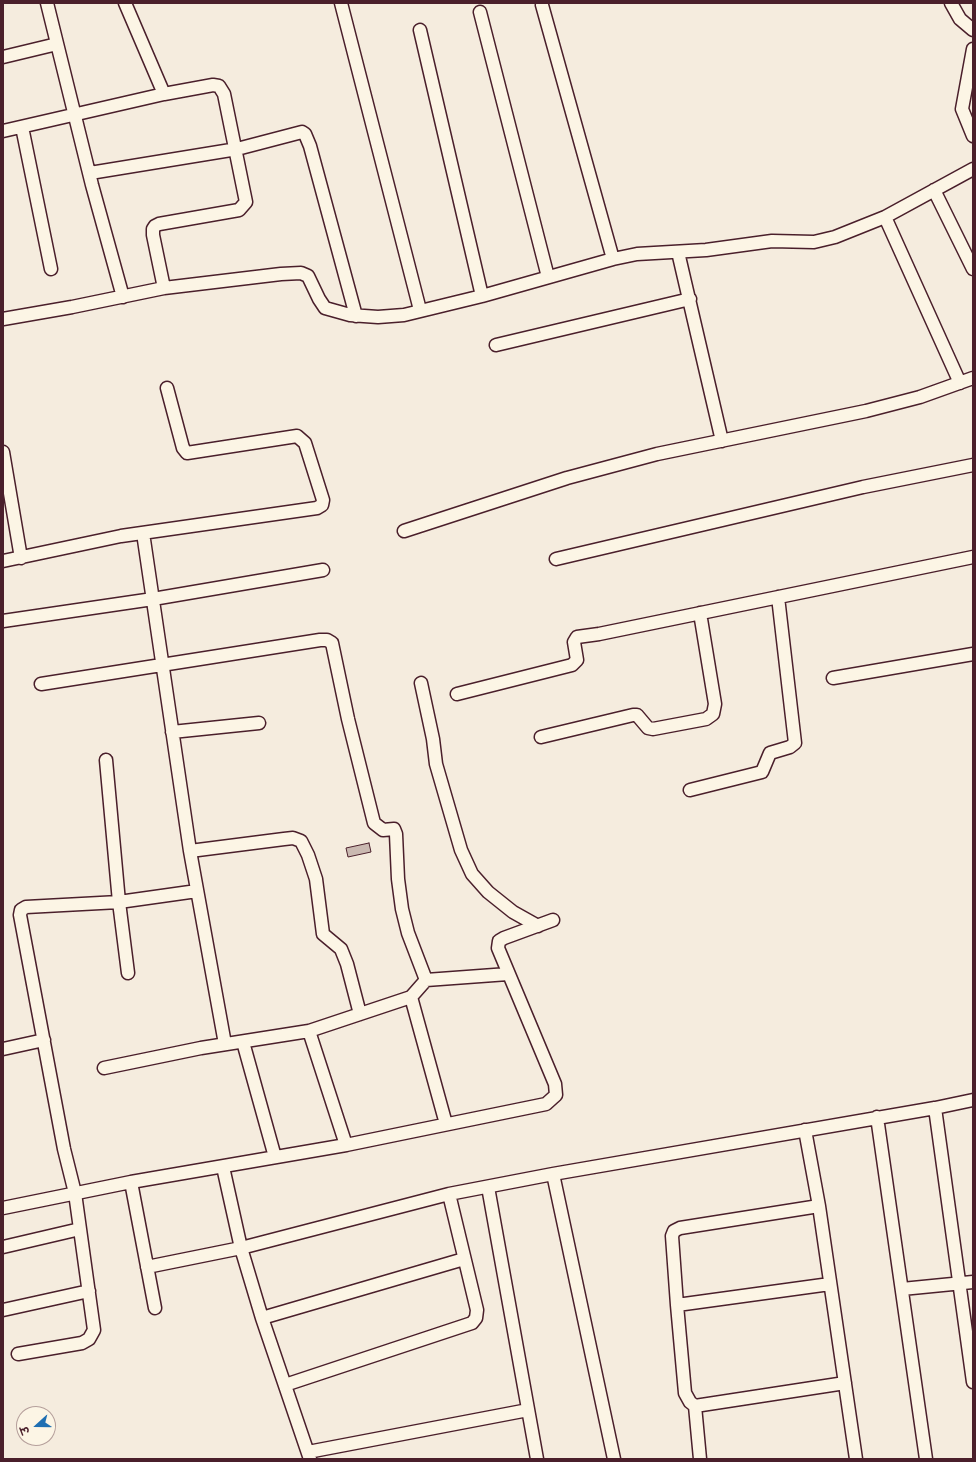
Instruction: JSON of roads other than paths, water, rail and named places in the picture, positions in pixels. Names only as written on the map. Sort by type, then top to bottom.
[{"type":"street","points":[[47,3],[123,297]]},
{"type":"street","points":[[125,3],[164,94]]},
{"type":"street","points":[[341,3],[420,310]]},
{"type":"street","points":[[951,3],[960,19],[973,30]]},
{"type":"street","points":[[542,5],[613,259]]},
{"type":"street","points":[[480,12],[548,277]]},
{"type":"street","points":[[420,30],[482,296]]},
{"type":"street","points":[[3,57],[57,44]]},
{"type":"street","points":[[973,49],[962,109],[973,136]]},
{"type":"street","points":[[3,131],[164,94],[213,85],[219,86],[224,94],[237,149],[246,199],[245,206],[239,210],[159,224],[153,229],[164,288]]},
{"type":"street","points":[[22,127],[51,269]]},
{"type":"street","points":[[90,174],[237,149],[299,131],[305,134],[310,146],[356,316]]},
{"type":"street","points":[[3,319],[164,288],[301,273],[308,276],[325,308],[343,315],[378,317],[404,315],[482,296],[613,259],[637,254],[706,250],[772,241],[814,242],[835,238],[885,217],[973,169]]},
{"type":"street","points":[[934,190],[973,269]]},
{"type":"street","points":[[885,217],[960,382]]},
{"type":"street","points":[[678,252],[722,441]]},
{"type":"street","points":[[496,345],[690,299]]},
{"type":"street","points":[[404,531],[567,478],[657,454],[866,411],[920,396],[973,378]]},
{"type":"street","points":[[3,561],[143,532],[317,508],[322,506],[323,500],[305,443],[297,436],[187,453],[183,448],[167,388]]},
{"type":"street","points":[[3,452],[21,558]]},
{"type":"street","points":[[556,559],[863,487],[973,465]]},
{"type":"street","points":[[143,532],[190,851],[225,1044]]},
{"type":"street","points":[[457,694],[572,665],[576,663],[577,660],[574,642],[578,637],[973,557]]},
{"type":"street","points":[[3,621],[153,599],[323,570]]},
{"type":"street","points":[[690,790],[762,772],[770,753],[790,747],[795,743],[778,597]]},
{"type":"street","points":[[541,737],[633,715],[637,715],[648,728],[654,729],[706,719],[713,714],[716,704],[700,613]]},
{"type":"street","points":[[41,684],[320,640],[327,640],[332,643],[348,719],[374,823],[383,830],[394,829],[396,834],[398,880],[402,909],[408,933],[426,980]]},
{"type":"street","points":[[833,678],[973,654]]},
{"type":"street","points":[[421,683],[433,739],[436,764],[461,850],[472,874],[488,892],[513,912],[538,926]]},
{"type":"street","points":[[172,732],[259,723]]},
{"type":"street","points":[[106,760],[128,973]]},
{"type":"street","points":[[190,851],[293,838],[301,841],[308,855],[316,879],[323,934],[341,950],[347,964],[360,1014]]},
{"type":"street","points":[[18,1354],[82,1343],[89,1339],[94,1330],[76,1193],[64,1149],[20,915],[21,910],[26,907],[120,902],[197,891]]},
{"type":"street","points":[[3,1208],[131,1182],[346,1145],[546,1104],[556,1095],[554,1084],[498,948],[499,942],[504,938],[553,920]]},
{"type":"street","points":[[104,1068],[225,1044],[309,1031],[411,997],[426,980],[508,974]]},
{"type":"street","points":[[411,997],[446,1124]]},
{"type":"street","points":[[309,1031],[346,1145]]},
{"type":"street","points":[[3,1049],[44,1040]]},
{"type":"street","points":[[242,1042],[276,1157]]},
{"type":"street","points":[[147,1267],[241,1248],[449,1194],[553,1174],[935,1108],[973,1100]]},
{"type":"street","points":[[935,1108],[959,1284],[968,1304],[973,1382]]},
{"type":"street","points":[[877,1117],[926,1459]]},
{"type":"street","points":[[805,1130],[819,1206],[856,1459]]},
{"type":"street","points":[[224,1167],[241,1248],[262,1318],[309,1455],[528,1410]]},
{"type":"street","points":[[553,1174],[614,1459]]},
{"type":"street","points":[[131,1182],[155,1308]]},
{"type":"street","points":[[488,1187],[537,1459]]},
{"type":"street","points":[[286,1385],[472,1323],[476,1318],[477,1310],[449,1194]]},
{"type":"street","points":[[700,1459],[695,1406],[690,1402],[685,1393],[672,1236],[674,1231],[680,1228],[819,1206]]},
{"type":"street","points":[[3,1247],[80,1229]]},
{"type":"street","points":[[262,1318],[464,1259]]},
{"type":"street","points":[[902,1289],[973,1282]]},
{"type":"street","points":[[677,1305],[830,1284]]},
{"type":"street","points":[[3,1310],[89,1291]]},
{"type":"street","points":[[695,1406],[845,1383]]}]
